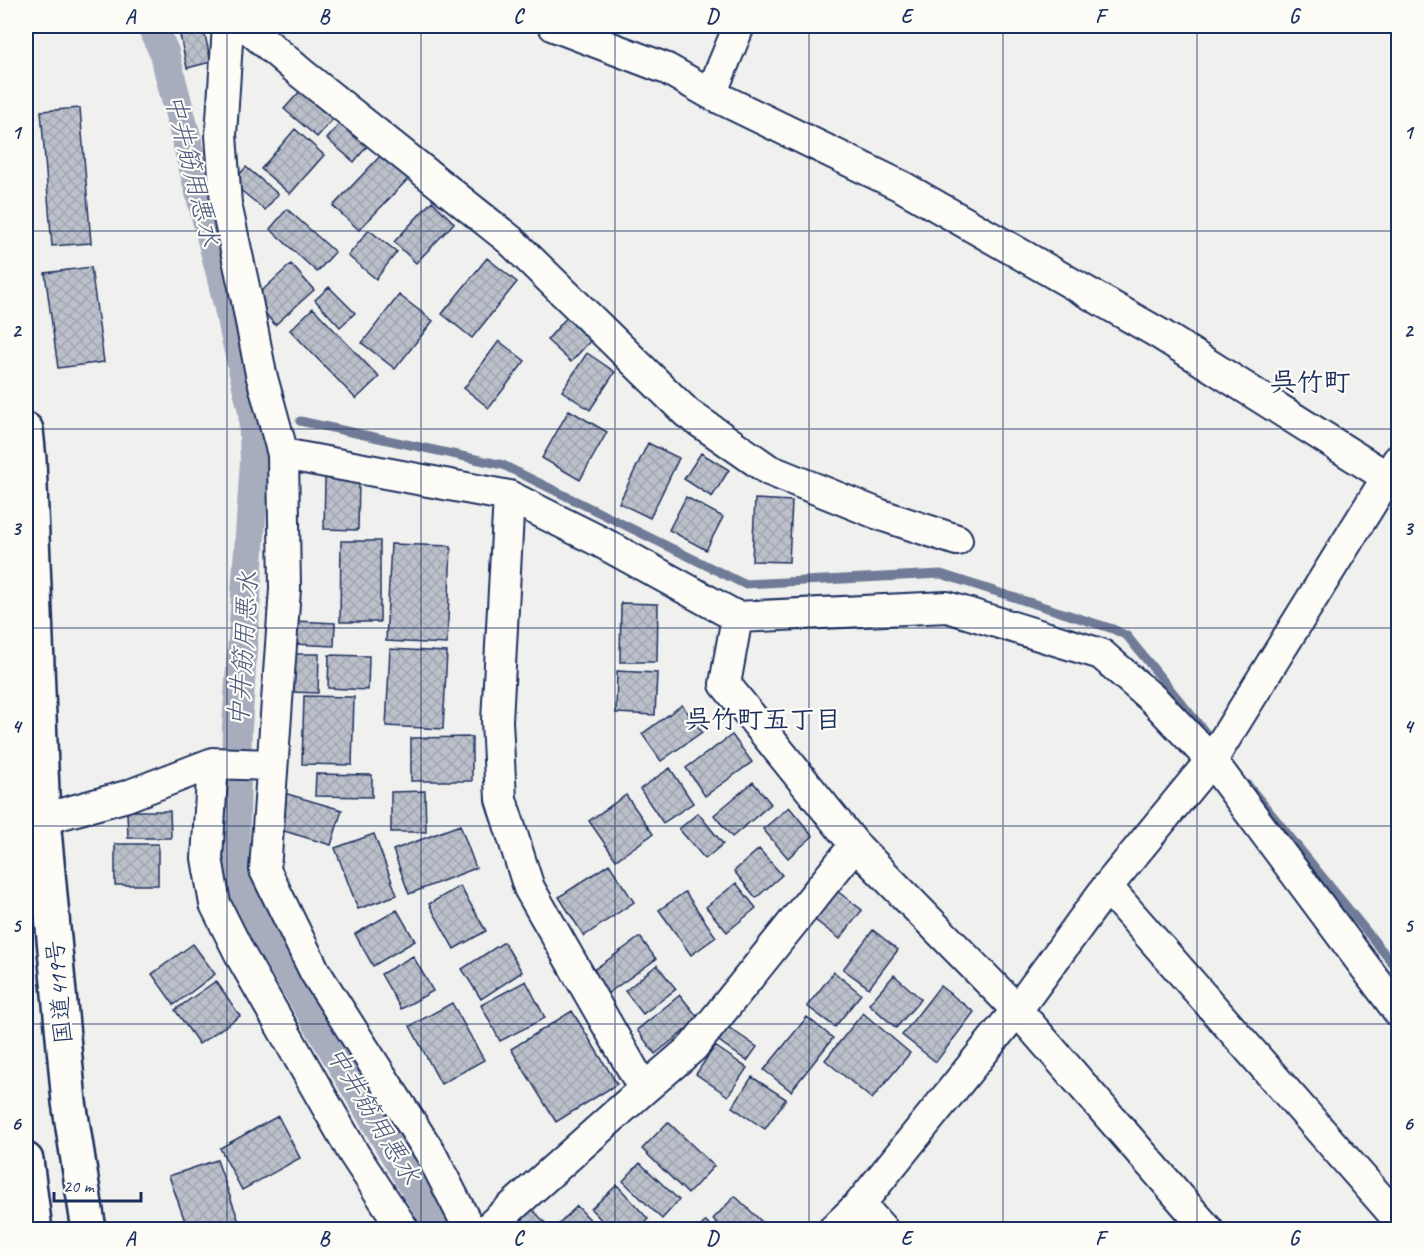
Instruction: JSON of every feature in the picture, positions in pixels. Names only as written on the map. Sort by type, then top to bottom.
[{"type":"highway","name":"国道419号","points":[[26,430],[43,819],[69,1102],[89,1230]]},
{"type":"highway","points":[[26,1160],[36,1230]]},
{"type":"street","points":[[228,26],[221,135],[226,204],[261,374],[283,454],[285,589],[265,870],[315,972],[431,1154],[470,1230]]},
{"type":"street","points":[[246,26],[301,73],[510,240],[687,413],[769,470],[881,515],[957,540]]},
{"type":"street","points":[[554,26],[667,69],[711,94],[903,187],[1160,334],[1394,474],[1212,759],[1107,887],[1017,1010],[860,1204],[832,1230]]},
{"type":"street","points":[[711,94],[739,26]]},
{"type":"street","points":[[283,454],[508,496],[601,542],[737,617],[947,607],[1101,654],[1155,701],[1212,759],[1398,1011]]},
{"type":"street","points":[[508,496],[497,721],[501,799],[529,888],[644,1089]]},
{"type":"street","points":[[737,617],[725,684],[855,845],[1017,1010],[1208,1230]]},
{"type":"street","points":[[43,819],[127,796],[213,763],[272,765]]},
{"type":"street","points":[[213,763],[207,858],[215,904],[391,1225]]},
{"type":"street","points":[[486,1230],[693,1047],[855,845]]},
{"type":"street","points":[[1107,887],[1394,1222]]},
{"type":"street","points":[[860,1204],[883,1230]]},
{"type":"building","points":[[178,26],[203,26],[211,62],[187,68]]},
{"type":"building","points":[[302,89],[334,118],[317,137],[284,109]]},
{"type":"building","points":[[80,108],[91,243],[52,246],[41,111]]},
{"type":"building","points":[[345,117],[372,140],[354,162],[327,139]]},
{"type":"building","points":[[295,129],[324,155],[290,194],[261,169]]},
{"type":"building","points":[[382,154],[408,179],[359,230],[333,206]]},
{"type":"building","points":[[246,167],[278,194],[265,210],[232,183]]},
{"type":"building","points":[[432,201],[454,223],[416,263],[394,242]]},
{"type":"building","points":[[287,209],[335,252],[317,272],[270,229]]},
{"type":"building","points":[[369,230],[397,252],[376,279],[348,256]]},
{"type":"building","points":[[487,258],[517,282],[472,338],[442,314]]},
{"type":"building","points":[[291,264],[314,290],[275,325],[253,299]]},
{"type":"building","points":[[91,267],[104,362],[58,368],[45,273]]},
{"type":"building","points":[[329,287],[355,313],[340,327],[315,300]]},
{"type":"building","points":[[399,295],[433,321],[395,369],[362,343]]},
{"type":"building","points":[[313,308],[379,377],[356,399],[290,330]]},
{"type":"building","points":[[567,317],[591,340],[571,362],[547,340]]},
{"type":"building","points":[[499,341],[525,361],[489,408],[464,388]]},
{"type":"building","points":[[587,353],[615,372],[590,410],[562,391]]},
{"type":"building","points":[[569,410],[607,432],[580,480],[542,458]]},
{"type":"building","points":[[648,443],[679,458],[650,518],[619,503]]},
{"type":"building","points":[[701,453],[729,470],[712,497],[684,479]]},
{"type":"building","points":[[325,478],[359,479],[358,530],[324,529]]},
{"type":"building","points":[[686,497],[723,517],[706,550],[669,530]]},
{"type":"building","points":[[755,499],[792,501],[789,562],[752,561]]},
{"type":"building","points":[[341,541],[380,541],[380,622],[340,622]]},
{"type":"building","points":[[391,544],[451,546],[447,644],[386,641]]},
{"type":"building","points":[[621,603],[658,604],[657,662],[620,662]]},
{"type":"building","points":[[295,621],[335,623],[334,646],[294,644]]},
{"type":"building","points":[[390,649],[447,652],[443,729],[386,726]]},
{"type":"building","points":[[291,654],[319,654],[318,693],[290,692]]},
{"type":"building","points":[[329,655],[369,656],[368,690],[328,688]]},
{"type":"building","points":[[617,671],[657,673],[655,715],[616,713]]},
{"type":"building","points":[[304,696],[354,697],[352,765],[302,764]]},
{"type":"building","points":[[682,705],[702,732],[661,761],[642,734]]},
{"type":"building","points":[[732,735],[752,762],[705,796],[686,768]]},
{"type":"building","points":[[472,737],[472,781],[411,781],[411,738]]},
{"type":"building","points":[[670,768],[693,803],[663,823],[640,789]]},
{"type":"building","points":[[316,774],[372,775],[372,797],[315,796]]},
{"type":"building","points":[[753,782],[771,804],[732,837],[714,815]]},
{"type":"building","points":[[425,791],[426,832],[391,832],[391,792]]},
{"type":"building","points":[[284,793],[342,810],[331,845],[274,828]]},
{"type":"building","points":[[626,795],[653,834],[616,860],[589,821]]},
{"type":"building","points":[[789,807],[813,836],[788,858],[763,829]]},
{"type":"building","points":[[127,811],[170,811],[171,838],[128,838]]},
{"type":"building","points":[[698,813],[723,844],[705,859],[679,829]]},
{"type":"building","points":[[460,825],[476,868],[409,894],[393,850]]},
{"type":"building","points":[[374,834],[397,895],[358,909],[335,848]]},
{"type":"building","points":[[115,844],[158,844],[158,885],[115,885]]},
{"type":"building","points":[[759,849],[782,875],[756,898],[734,871]]},
{"type":"building","points":[[609,864],[634,902],[584,936],[559,897]]},
{"type":"building","points":[[736,883],[756,908],[727,932],[706,907]]},
{"type":"building","points":[[460,886],[486,931],[454,949],[429,904]]},
{"type":"building","points":[[837,891],[862,910],[840,939],[815,920]]},
{"type":"building","points":[[685,892],[716,937],[691,955],[659,910]]},
{"type":"building","points":[[397,910],[415,941],[373,966],[355,934]]},
{"type":"building","points":[[873,930],[898,950],[869,988],[843,969]]},
{"type":"building","points":[[640,937],[656,959],[604,996],[588,974]]},
{"type":"building","points":[[504,942],[522,972],[481,999],[462,969]]},
{"type":"building","points":[[193,944],[215,974],[174,1005],[152,974]]},
{"type":"building","points":[[413,956],[433,991],[401,1009],[381,974]]},
{"type":"building","points":[[657,965],[676,989],[643,1014],[625,991]]},
{"type":"building","points":[[834,972],[861,994],[835,1027],[807,1006]]},
{"type":"building","points":[[894,975],[921,999],[896,1028],[869,1004]]},
{"type":"building","points":[[216,981],[240,1016],[199,1044],[175,1010]]},
{"type":"building","points":[[526,981],[545,1018],[500,1041],[481,1005]]},
{"type":"building","points":[[940,986],[974,1012],[936,1062],[902,1035]]},
{"type":"building","points":[[680,995],[699,1019],[655,1054],[637,1030]]},
{"type":"building","points":[[452,1003],[484,1060],[441,1084],[410,1026]]},
{"type":"building","points":[[572,1011],[617,1084],[556,1122],[511,1049]]},
{"type":"building","points":[[863,1013],[910,1053],[872,1099],[825,1060]]},
{"type":"building","points":[[807,1017],[833,1038],[791,1091],[764,1070]]},
{"type":"building","points":[[728,1027],[757,1047],[747,1061],[719,1041]]},
{"type":"building","points":[[715,1046],[747,1068],[728,1096],[696,1074]]},
{"type":"building","points":[[752,1077],[786,1099],[765,1129],[732,1107]]},
{"type":"building","points":[[278,1116],[300,1158],[242,1190],[220,1148]]},
{"type":"building","points":[[668,1122],[714,1166],[688,1194],[642,1149]]},
{"type":"building","points":[[217,1160],[242,1230],[188,1230],[169,1176]]},
{"type":"building","points":[[640,1163],[679,1200],[662,1219],[623,1181]]},
{"type":"building","points":[[617,1185],[648,1219],[637,1230],[611,1230],[591,1209]]},
{"type":"building","points":[[735,1196],[762,1222],[755,1230],[723,1230],[713,1219]]},
{"type":"building","points":[[577,1206],[600,1230],[564,1230],[559,1224]]},
{"type":"building","points":[[532,1209],[552,1230],[511,1230]]},
{"type":"building","points":[[706,1221],[714,1230],[697,1230]]},
{"type":"waterway","name":"中井筋用悪水","points":[[152,26],[164,52],[220,270],[253,411],[255,461],[237,727],[234,868],[254,915],[442,1230]]},
{"type":"waterway","points":[[300,421],[503,465],[744,584],[941,574],[1113,629],[1127,636],[1210,738]]},
{"type":"waterway","points":[[1247,784],[1398,970]]},
{"type":"district","name":"呉竹町","points":[[1310,382]]},
{"type":"district","name":"呉竹町五丁目","points":[[763,719]]}]
